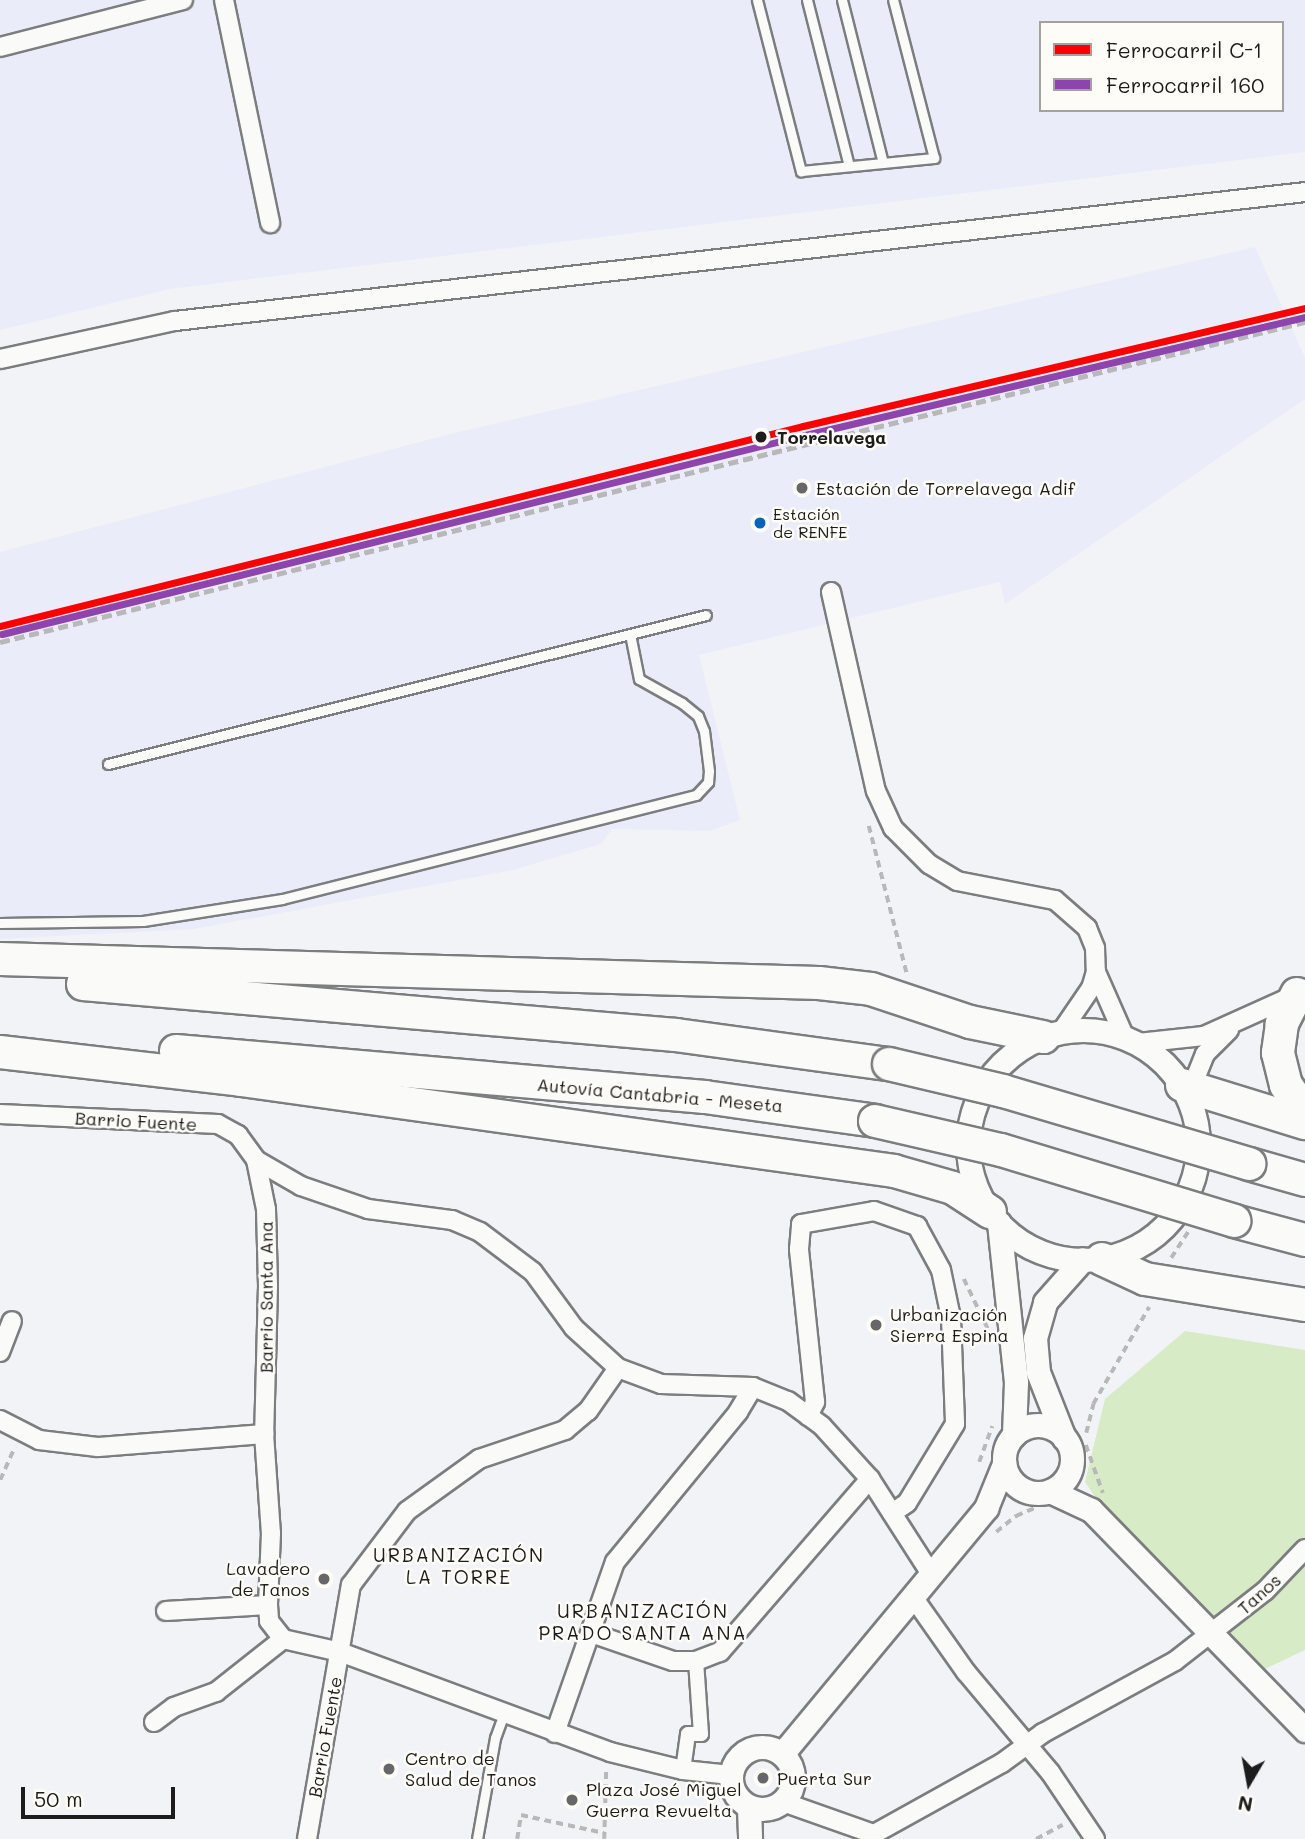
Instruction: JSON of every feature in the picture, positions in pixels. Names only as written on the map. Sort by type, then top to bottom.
[{"type":"highway","points":[[0,959],[819,983],[881,991],[970,1022],[1052,1035]]},
{"type":"highway","points":[[0,977],[640,1031],[890,1063],[1003,1091],[1305,1180]]},
{"type":"highway","points":[[1301,991],[1282,1024],[1278,1053],[1286,1085],[1305,1112]]},
{"type":"highway","name":"Autovía Cantabria - Meseta","points":[[0,1036],[705,1097],[875,1121],[1001,1150],[1305,1240]]},
{"type":"highway","points":[[0,1052],[228,1078],[882,1169],[939,1183],[995,1217]]},
{"type":"highway","points":[[1187,1090],[1305,1123]]},
{"type":"highway","points":[[1093,1259],[1130,1275],[1160,1282],[1305,1304]]},
{"type":"street","points":[[0,47],[183,0]]},
{"type":"street","points":[[224,0],[270,223]]},
{"type":"street","points":[[0,359],[175,321],[1305,192]]},
{"type":"street","points":[[831,592],[876,791],[893,828],[929,864],[957,881],[986,890],[1041,896],[1067,907],[1092,938],[1096,972],[1132,1041]]},
{"type":"street","points":[[1052,1035],[1096,972]]},
{"type":"street","points":[[1132,1041],[1204,1036],[1232,1027],[1301,991]]},
{"type":"street","points":[[1187,1090],[1205,1054],[1232,1027]]},
{"type":"street","points":[[782,1754],[986,1507],[1014,1435],[1016,1382],[995,1217],[972,1173],[968,1144],[972,1116],[989,1077],[1014,1053],[1052,1035],[1095,1030],[1132,1041],[1155,1055],[1187,1090],[1199,1153],[1187,1194],[1153,1235],[1093,1259],[1045,1302],[1035,1338],[1038,1372],[1068,1449],[1100,1507],[1144,1569],[1305,1730]]},
{"type":"street","name":"Barrio Fuente","points":[[0,1114],[218,1124],[238,1135],[256,1160]]},
{"type":"street","points":[[256,1160],[301,1186],[368,1209],[452,1220],[481,1232],[533,1272],[574,1328],[618,1368],[660,1384],[753,1388],[788,1401],[808,1416],[870,1479],[931,1574]]},
{"type":"street","name":"Barrio Santa Ana","points":[[256,1160],[266,1209],[268,1273],[264,1434],[271,1533],[268,1605]]},
{"type":"street","points":[[808,1416],[815,1402],[799,1248],[801,1224],[874,1211],[918,1226],[941,1270],[951,1318],[955,1424],[906,1503],[892,1513]]},
{"type":"street","points":[[995,1217],[1037,1250],[1093,1259]]},
{"type":"street","points":[[0,1352],[12,1321]]},
{"type":"street","points":[[618,1368],[588,1411],[565,1430],[479,1459],[400,1518],[351,1585],[340,1652],[610,1752],[683,1770],[731,1775]]},
{"type":"street","points":[[555,1733],[594,1634],[615,1562],[738,1412],[753,1388]]},
{"type":"street","points":[[0,1420],[39,1440],[98,1447],[264,1434]]},
{"type":"street","points":[[1014,1435],[1037,1425],[1068,1449]]},
{"type":"street","points":[[986,1507],[1041,1496],[1064,1481],[1068,1449]]},
{"type":"street","points":[[1003,1464],[1013,1483],[1041,1496],[1100,1507]]},
{"type":"street","points":[[594,1634],[661,1658],[696,1661],[729,1645],[870,1479]]},
{"type":"street","name":"Tanos","points":[[874,1837],[1210,1636],[1265,1591],[1305,1549]]},
{"type":"street","points":[[913,1597],[953,1656],[1027,1745],[1081,1815],[1095,1839]]},
{"type":"street","points":[[153,1722],[174,1707],[216,1692],[283,1639],[269,1621],[268,1605],[166,1611]]},
{"type":"street","name":"Barrio Fuente","points":[[283,1639],[340,1652],[307,1839]]},
{"type":"street","points":[[683,1770],[688,1734],[701,1734],[696,1661]]},
{"type":"street","points":[[764,1747],[782,1754],[793,1772],[793,1783],[783,1802],[767,1810],[749,1807],[737,1797],[731,1775],[746,1751],[764,1747]]},
{"type":"street","points":[[783,1802],[874,1837]]},
{"type":"street","points":[[749,1807],[750,1839]]},
{"type":"lane","points":[[757,0],[801,171],[934,158],[892,0]]},
{"type":"lane","points":[[807,0],[849,166]]},
{"type":"lane","points":[[842,0],[883,163]]},
{"type":"lane","points":[[108,764],[706,615]]},
{"type":"lane","points":[[0,923],[143,921],[282,899],[696,795],[708,782],[704,731],[690,710],[639,679],[630,634]]},
{"type":"lane","points":[[477,1839],[495,1738],[504,1713]]},
{"type":"path","points":[[1100,1507],[1086,1436],[1093,1404],[1141,1325],[1160,1282],[1190,1229]]},
{"type":"path","points":[[0,1480],[22,1432]]},
{"type":"path","points":[[994,1533],[1041,1496]]},
{"type":"path","points":[[604,1839],[603,1782],[610,1752]]},
{"type":"path","points":[[517,1839],[522,1815],[604,1833]]},
{"type":"path","points":[[1037,1839],[1081,1815]]},
{"type":"shaded area","points":[[0,0],[1305,0],[1305,152],[170,289],[0,330]]},
{"type":"shaded area","points":[[1255,247],[1305,358],[1305,399],[1005,604],[1000,582],[699,655],[740,820],[710,831],[612,829],[601,844],[513,870],[194,929],[0,939],[0,552],[458,432]]},
{"type":"green space","points":[[1185,1331],[1305,1350],[1305,1650],[1250,1676],[1144,1569],[1085,1482],[1105,1399]]},
{"type":"railway","points":[[0,642],[1305,322]]},
{"type":"rail line","name":"C-1","points":[[0,626],[803,426],[1305,308]]},
{"type":"rail line","name":"160","points":[[2,634],[805,435],[1305,317]]},
{"type":"place","name":"Torrelavega","points":[[761,437]]},
{"type":"place","name":"Estación de Torrelavega Adif","points":[[802,488]]},
{"type":"place","name":"Estación de RENFE","points":[[760,523]]},
{"type":"place","name":"Urbanización Sierra Espina","points":[[876,1325]]},
{"type":"place","name":"Lavadero de Tanos","points":[[324,1579]]},
{"type":"place","name":"Centro de Salud de Tanos","points":[[389,1769]]},
{"type":"place","name":"Puerta Sur","points":[[763,1778]]},
{"type":"place","name":"Plaza José Miguel Guerra Revuelta","points":[[572,1800]]},
{"type":"district","name":"URBANIZACIÓN LA TORRE","points":[[459,1566]]},
{"type":"district","name":"URBANIZACIÓN PRADO SANTA ANA","points":[[643,1622]]}]
